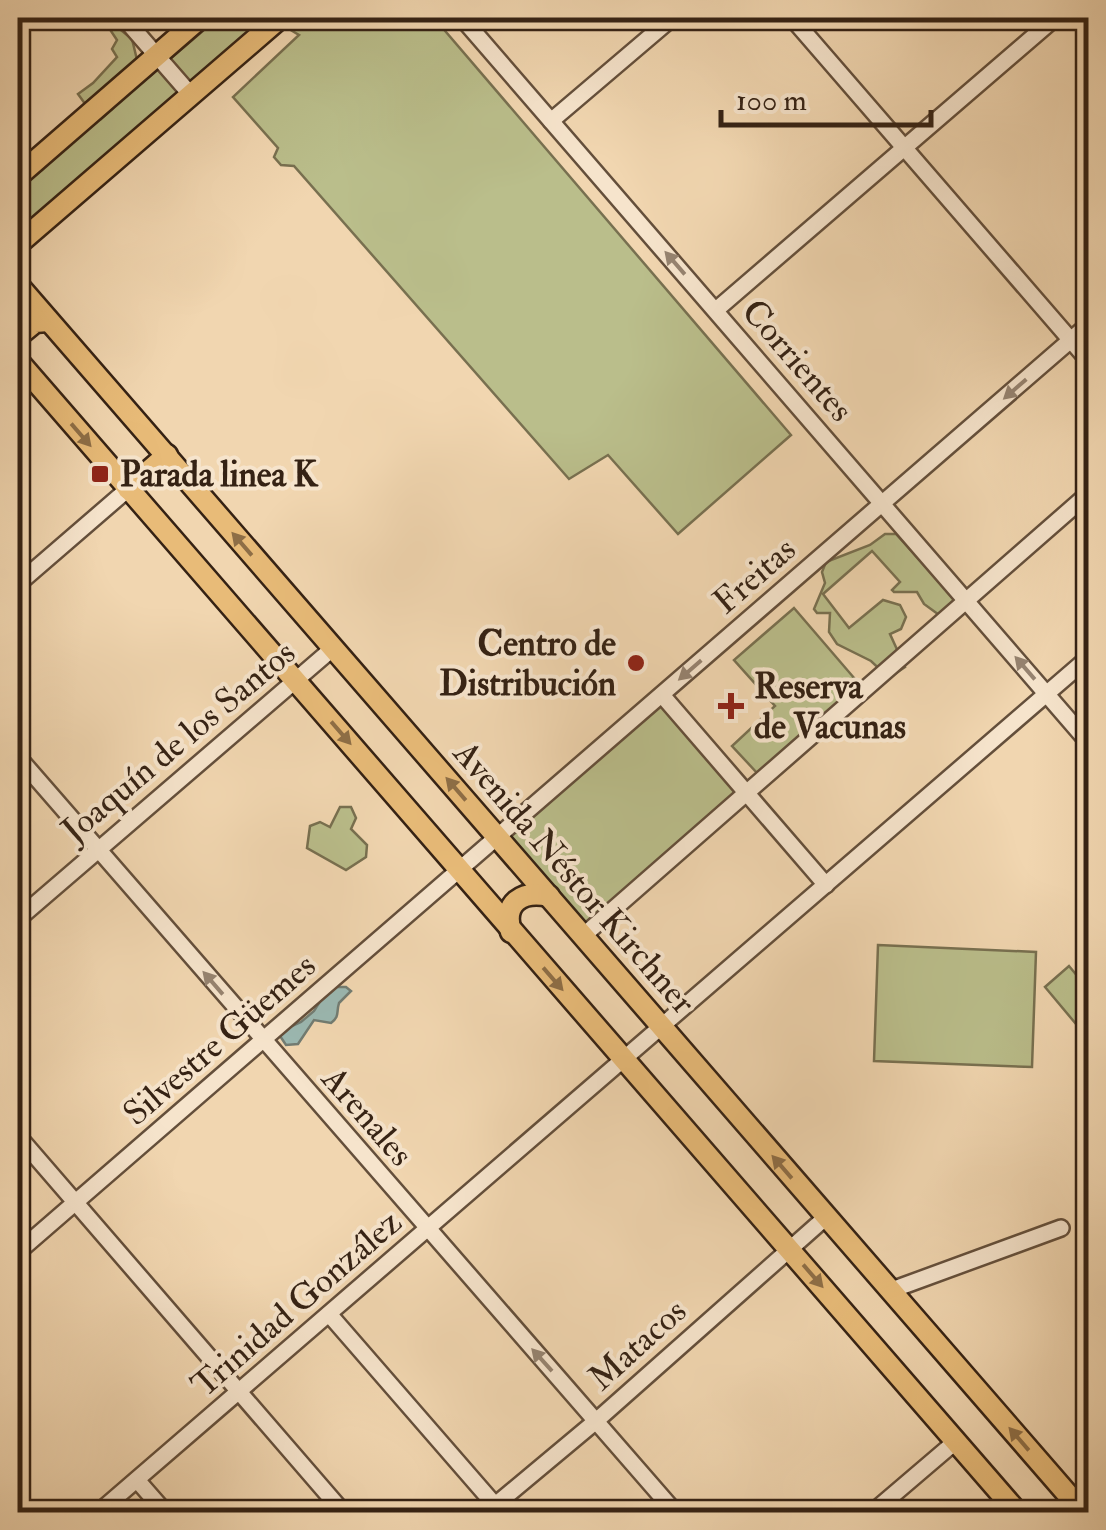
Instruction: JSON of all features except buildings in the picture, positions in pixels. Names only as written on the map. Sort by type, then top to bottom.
[{"type":"main road","points":[[18,176],[200,18]]},
{"type":"main road","points":[[18,244],[280,18]]},
{"type":"main road","name":"Avenida Néstor Kirchner","points":[[18,285],[1083,1512]]},
{"type":"main road","points":[[18,336],[35,322],[48,320]]},
{"type":"main road","points":[[18,361],[1016,1512]]},
{"type":"main road","points":[[128,489],[166,455]]},
{"type":"main road","points":[[511,932],[508,913],[512,903],[526,894],[549,896]]},
{"type":"street","points":[[124,18],[190,95]]},
{"type":"street","name":"Corrientes","points":[[462,18],[1088,742]]},
{"type":"street","points":[[551,121],[672,18]]},
{"type":"street","points":[[792,18],[1088,360]]},
{"type":"street","points":[[716,310],[1055,18]]},
{"type":"street","name":"Freitas","points":[[459,870],[1088,325]]},
{"type":"street","points":[[18,584],[128,489]]},
{"type":"street","points":[[583,936],[1088,494]]},
{"type":"street","name":"Joaquín de los Santos","points":[[18,919],[332,648]]},
{"type":"street","name":"Trinidad González","points":[[99,1512],[1088,658]]},
{"type":"street","points":[[662,694],[826,885]]},
{"type":"street","name":"Arenales","points":[[18,756],[675,1512]]},
{"type":"street","name":"Silvestre Güemes","points":[[18,1252],[459,870]]},
{"type":"street","points":[[18,1136],[343,1512]]},
{"type":"street","name":"Matacos","points":[[494,1510],[826,1218]]},
{"type":"street","points":[[889,1291],[1061,1228]]},
{"type":"street","points":[[329,1314],[494,1510]]},
{"type":"street","points":[[872,1512],[955,1442]]},
{"type":"street","points":[[137,1480],[165,1512]]},
{"type":"green space","points":[[96,18],[110,18],[132,39],[138,64],[88,108],[78,94],[117,57],[112,49],[117,40],[107,25]]},
{"type":"green space","points":[[218,18],[434,18],[791,435],[678,534],[608,455],[569,479],[294,166],[281,165],[274,157],[278,148],[233,97],[299,35],[289,29],[288,20],[18,246],[18,183],[35,166],[39,172],[42,170],[39,163],[97,115],[101,119],[112,109],[110,103],[145,76],[149,77]]},
{"type":"green space","points":[[885,534],[896,534],[945,588],[960,598],[942,617],[924,604],[917,592],[894,592],[900,582],[872,551],[823,594],[849,628],[883,600],[900,605],[906,617],[901,629],[890,634],[905,667],[889,678],[871,661],[837,644],[829,632],[830,613],[817,613],[814,609],[825,583],[822,572],[826,562],[870,545]]},
{"type":"green space","points":[[794,608],[861,686],[758,774],[732,746],[775,706],[734,660]]},
{"type":"green space","points":[[662,701],[741,794],[583,931],[503,838]]},
{"type":"green space","points":[[340,807],[351,807],[356,818],[351,829],[367,845],[366,857],[346,870],[307,848],[310,826],[320,822],[330,827]]},
{"type":"green space","points":[[878,945],[1036,952],[1032,1067],[874,1061]]},
{"type":"green space","points":[[1069,966],[1088,989],[1088,1024],[1081,1030],[1045,987]]},
{"type":"water","points":[[329,987],[346,987],[351,991],[339,1003],[336,1018],[331,1023],[314,1020],[298,1044],[286,1045],[281,1031],[314,1011]]},
{"type":"place","name":"Parada linea K","points":[[100,474]]},
{"type":"place","name":"Centro de Distribución","points":[[636,663]]},
{"type":"place","name":"Reserva de Vacunas","points":[[731,706]]}]
